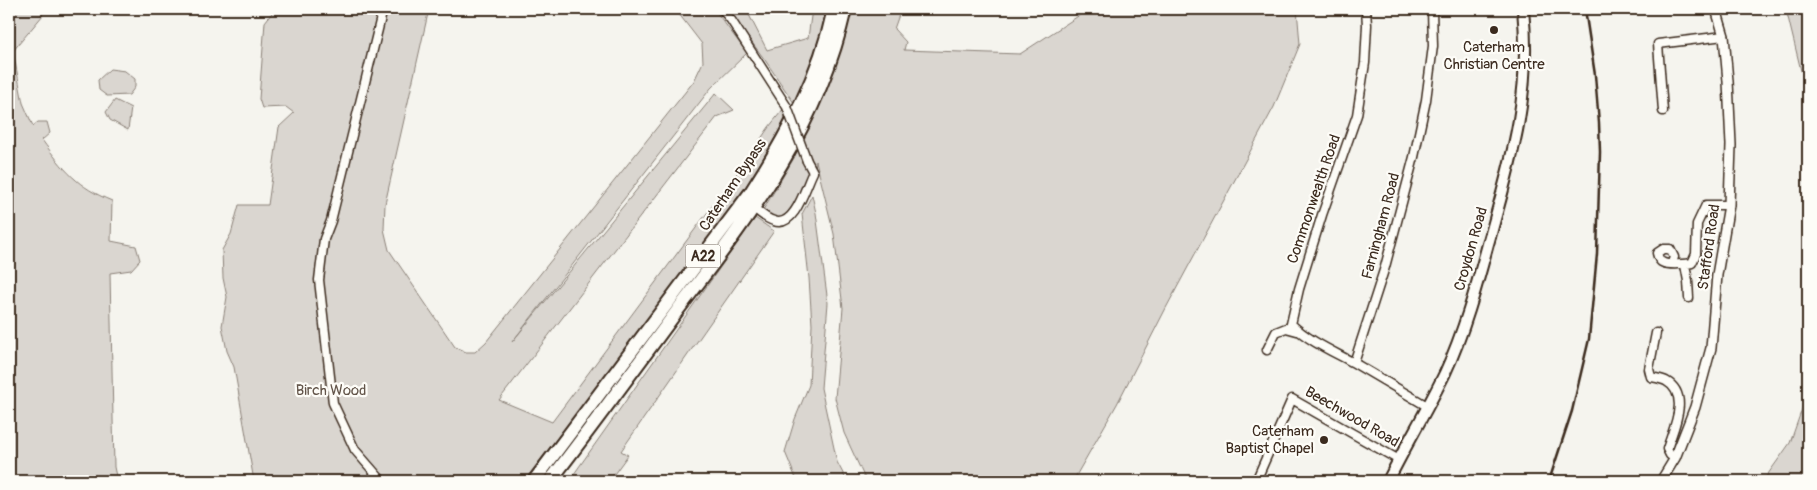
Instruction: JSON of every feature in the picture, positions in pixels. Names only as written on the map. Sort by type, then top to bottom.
[{"type":"highway","name":"Caterham Bypass","points":[[534,481],[751,192],[766,169],[783,140],[810,82],[834,9]]},
{"type":"highway","name":"Caterham Bypass","points":[[550,481],[754,208],[790,151],[826,72],[846,9]]},
{"type":"main road","name":"Croydon Road","points":[[1388,481],[1444,374],[1467,315],[1502,194],[1518,130],[1525,78],[1526,41],[1523,9]]},
{"type":"street","points":[[382,481],[354,450],[333,403],[319,280],[324,240],[384,9]]},
{"type":"street","points":[[722,9],[787,107],[812,172],[796,211],[782,222],[776,222],[754,208]]},
{"type":"street","name":"Commonwealth Road","points":[[1299,332],[1291,324],[1299,289],[1322,215],[1357,115],[1366,62],[1366,9]]},
{"type":"street","name":"Farningham Road","points":[[1354,363],[1385,267],[1414,157],[1426,100],[1433,46],[1432,9]]},
{"type":"street","name":"Stafford Road","points":[[1661,481],[1675,458],[1694,407],[1712,348],[1718,275],[1729,205],[1731,145],[1728,81],[1724,36],[1716,9]]},
{"type":"street","points":[[1664,111],[1658,44],[1724,36]]},
{"type":"street","points":[[1672,263],[1685,265],[1692,263],[1696,254],[1697,224],[1706,205],[1729,205]]},
{"type":"street","points":[[1685,265],[1689,298]]},
{"type":"street","points":[[1267,350],[1276,332],[1286,328],[1299,332],[1427,406]]},
{"type":"street","points":[[1656,334],[1649,369],[1651,377],[1666,381],[1677,391],[1681,404],[1667,449],[1670,455],[1675,458]]},
{"type":"street","name":"Beechwood Road","points":[[1256,481],[1292,399],[1399,460]]},
{"type":"green space","points":[[9,9],[38,9],[43,15],[13,51],[23,103],[33,126],[38,122],[47,122],[50,133],[42,140],[57,160],[89,190],[112,201],[111,241],[136,246],[140,260],[131,270],[110,273],[114,467],[117,481],[9,481]]},
{"type":"green space","name":"Birch Wood","points":[[275,9],[429,9],[385,204],[384,229],[389,250],[455,347],[466,352],[475,352],[486,342],[694,81],[703,62],[702,44],[675,9],[714,9],[747,53],[711,88],[512,342],[716,93],[734,110],[717,117],[499,400],[552,422],[784,108],[785,123],[746,186],[659,306],[524,481],[254,481],[234,367],[227,351],[222,326],[227,297],[223,278],[222,250],[231,234],[239,205],[268,205],[279,127],[294,113],[286,107],[262,108],[259,99],[265,22]]},
{"type":"green space","points":[[727,9],[746,9],[767,50],[808,38],[812,9],[828,9],[815,57],[794,103],[765,60]]},
{"type":"green space","points":[[852,9],[901,9],[894,29],[906,42],[904,50],[1020,54],[1089,9],[1297,9],[1300,44],[1274,107],[1166,308],[1117,404],[1073,481],[866,481],[844,433],[835,398],[843,308],[834,234],[816,161],[814,176],[783,218],[775,221],[763,210],[794,158],[842,44]]},
{"type":"green space","points":[[1786,9],[1808,9],[1808,81],[1803,79]]},
{"type":"green space","points":[[110,69],[125,71],[135,79],[135,87],[129,95],[107,96],[99,90],[98,80]]},
{"type":"green space","points":[[115,100],[131,108],[128,130],[110,120],[106,112]]},
{"type":"green space","points":[[812,195],[828,303],[821,388],[837,462],[847,481],[797,481],[785,452],[795,419],[809,385],[812,325],[802,214]]},
{"type":"green space","points":[[755,218],[774,231],[621,451],[628,455],[609,481],[569,481]]},
{"type":"green space","points":[[1808,392],[1808,481],[1763,481],[1790,443]]},
{"type":"railway","points":[[1549,481],[1572,411],[1589,339],[1597,254],[1599,123],[1595,75],[1585,9]]},
{"type":"place","name":"Caterham Christian Centre","points":[[1494,30]]},
{"type":"place","name":"Caterham Baptist Chapel","points":[[1324,440]]}]
